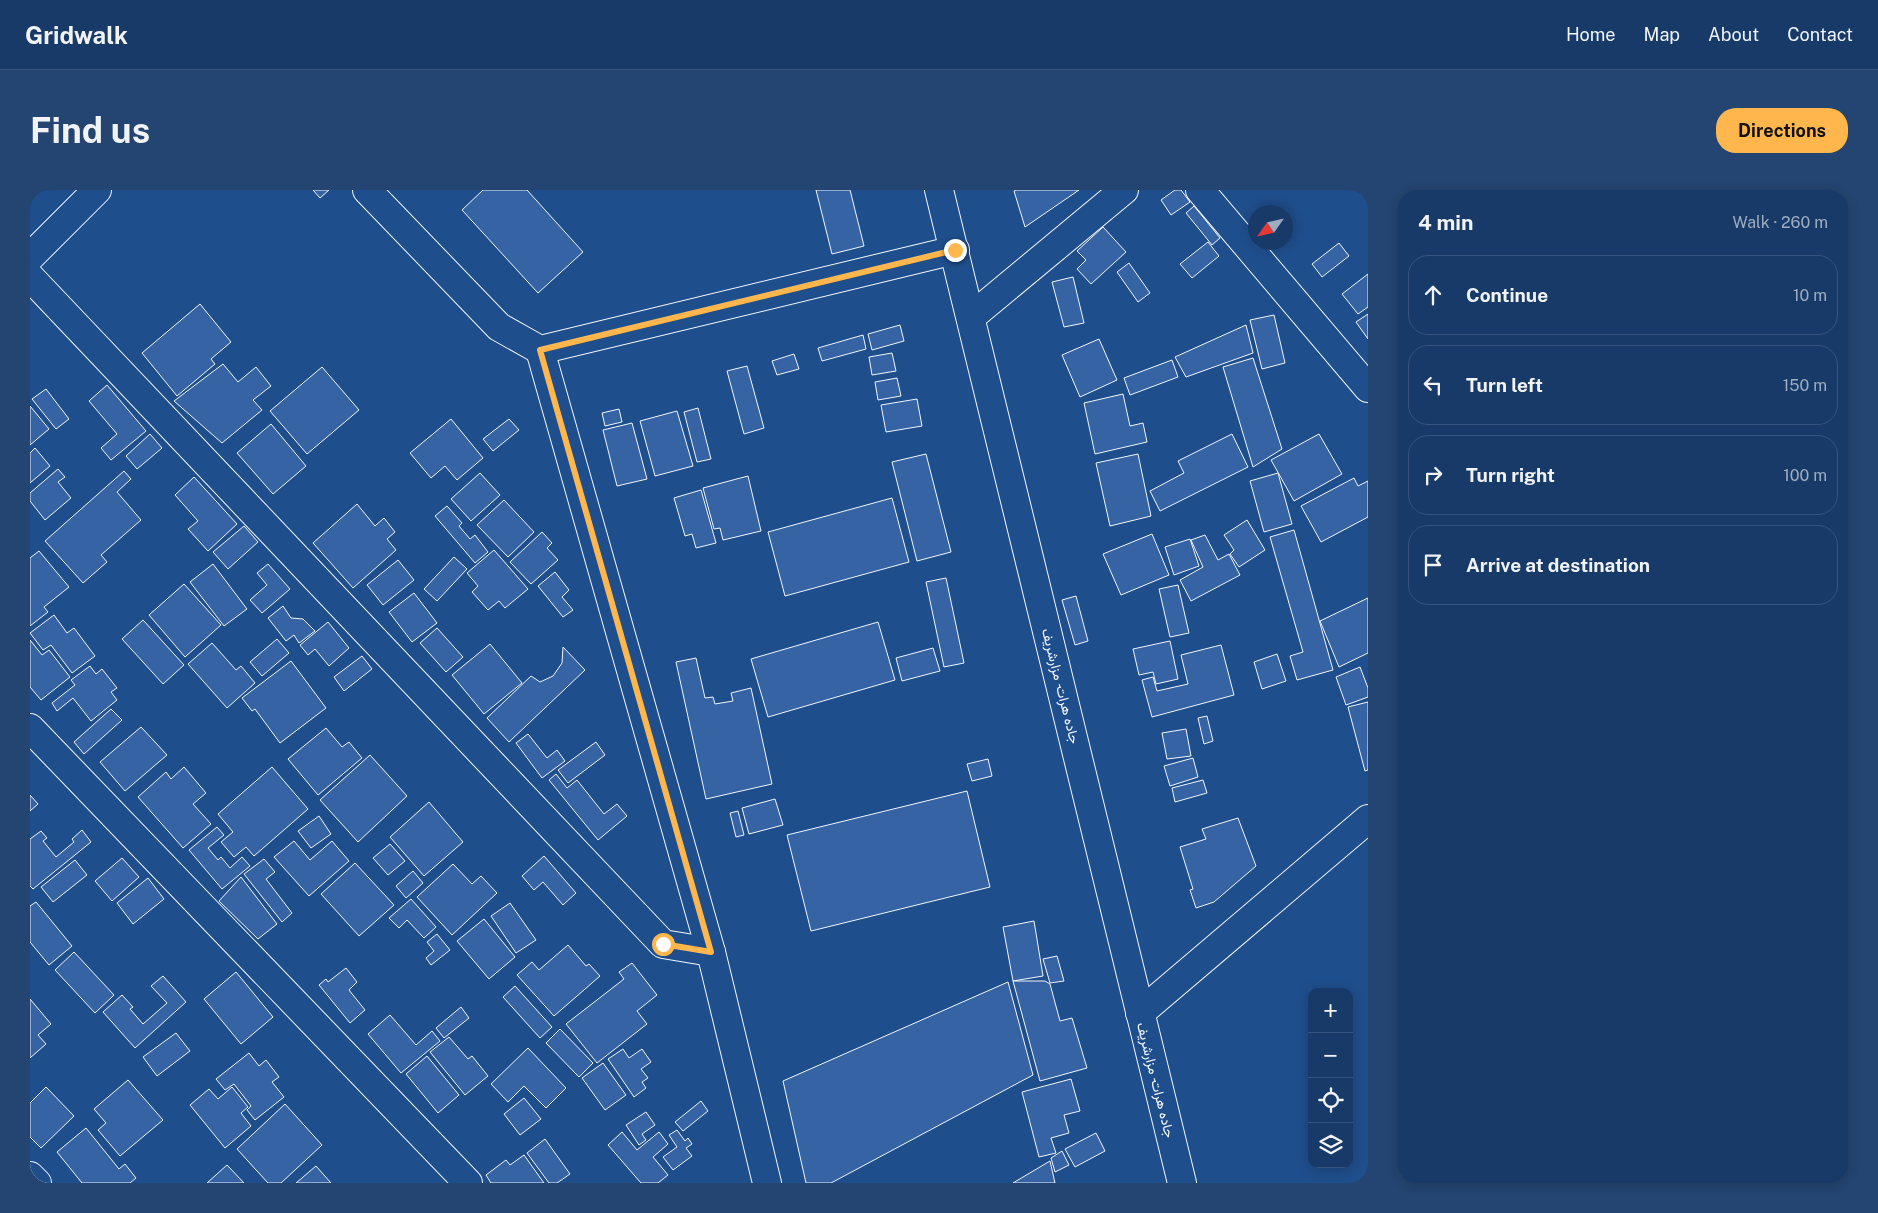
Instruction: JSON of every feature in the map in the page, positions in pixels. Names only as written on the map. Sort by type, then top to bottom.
[{"type":"main road","points":[[30,257],[97,190]]},
{"type":"main road","points":[[367,190],[500,327],[540,350],[955,250]]},
{"type":"main road","name":"جاده هرات- مزارشریف","points":[[940,190],[1182,1183]]},
{"type":"main road","points":[[971,317],[1124,190]]},
{"type":"main road","points":[[1200,190],[1368,388]]},
{"type":"main road","points":[[30,278],[663,944],[711,952]]},
{"type":"main road","points":[[540,350],[711,952],[768,1183]]},
{"type":"main road","points":[[30,728],[468,1183]]},
{"type":"main road","points":[[1140,1013],[1368,819]]},
{"type":"main road","points":[[30,1176],[37,1183]]},
{"type":"building","points":[[313,190],[329,190],[320,198]]},
{"type":"building","points":[[483,190],[527,190],[583,252],[538,293],[462,210]]},
{"type":"building","points":[[816,190],[850,190],[864,246],[832,254]]},
{"type":"building","points":[[1079,190],[1025,227],[1014,191]]},
{"type":"building","points":[[1175,190],[1181,190],[1190,202],[1171,215],[1161,200]]},
{"type":"building","points":[[1194,206],[1220,238],[1212,245],[1186,213]]},
{"type":"building","points":[[1103,227],[1126,252],[1091,284],[1077,269],[1086,260],[1077,251]]},
{"type":"building","points":[[1208,242],[1219,256],[1192,278],[1180,264]]},
{"type":"building","points":[[1339,243],[1349,256],[1322,277],[1312,264]]},
{"type":"building","points":[[1129,263],[1150,293],[1138,302],[1117,272]]},
{"type":"building","points":[[1368,274],[1368,307],[1358,314],[1342,294]]},
{"type":"building","points":[[1073,277],[1084,323],[1064,327],[1052,282]]},
{"type":"building","points":[[200,304],[231,342],[211,359],[215,364],[177,396],[142,353]]},
{"type":"building","points":[[1368,314],[1368,339],[1356,322]]},
{"type":"building","points":[[1274,315],[1285,363],[1262,369],[1250,320]]},
{"type":"building","points":[[900,325],[904,341],[872,350],[868,334]]},
{"type":"building","points":[[1246,325],[1253,353],[1186,377],[1175,357]]},
{"type":"building","points":[[863,335],[866,349],[822,361],[818,348]]},
{"type":"building","points":[[1099,339],[1117,380],[1080,397],[1062,355]]},
{"type":"building","points":[[892,353],[896,371],[872,375],[869,357]]},
{"type":"building","points":[[794,354],[799,369],[777,375],[772,361]]},
{"type":"building","points":[[1253,358],[1282,449],[1253,467],[1223,367]]},
{"type":"building","points":[[1172,360],[1178,377],[1130,395],[1124,378]]},
{"type":"building","points":[[223,364],[238,382],[256,367],[271,386],[253,400],[262,410],[222,443],[174,401]]},
{"type":"building","points":[[747,366],[764,428],[744,434],[727,371]]},
{"type":"building","points":[[322,367],[359,410],[307,454],[270,411]]},
{"type":"building","points":[[897,378],[901,396],[878,400],[875,382]]},
{"type":"building","points":[[107,385],[146,431],[111,460],[101,448],[117,434],[89,401]]},
{"type":"building","points":[[46,389],[69,419],[56,429],[32,399]]},
{"type":"building","points":[[1123,394],[1130,426],[1143,423],[1147,442],[1095,454],[1084,403]]},
{"type":"building","points":[[917,399],[922,426],[886,432],[881,405]]},
{"type":"building","points":[[30,406],[49,429],[30,445]]},
{"type":"building","points":[[698,408],[711,459],[697,462],[684,412]]},
{"type":"building","points":[[619,409],[622,422],[605,426],[602,413]]},
{"type":"building","points":[[677,411],[693,466],[655,476],[640,421]]},
{"type":"building","points":[[451,419],[483,458],[457,480],[445,466],[431,478],[410,453]]},
{"type":"building","points":[[509,419],[519,430],[493,451],[483,439]]},
{"type":"building","points":[[632,423],[647,479],[617,486],[603,430]]},
{"type":"building","points":[[271,424],[306,466],[273,494],[237,453]]},
{"type":"building","points":[[150,434],[162,448],[137,469],[126,456]]},
{"type":"building","points":[[1232,434],[1248,467],[1160,511],[1150,491],[1184,473],[1178,461]]},
{"type":"building","points":[[1319,434],[1342,474],[1294,501],[1271,460]]},
{"type":"building","points":[[35,448],[50,466],[30,483],[30,453]]},
{"type":"building","points":[[926,454],[951,552],[917,561],[892,462]]},
{"type":"building","points":[[1138,454],[1151,516],[1110,526],[1096,463]]},
{"type":"building","points":[[58,469],[65,477],[58,482],[71,498],[45,520],[30,501],[30,493]]},
{"type":"building","points":[[124,471],[131,479],[117,492],[141,520],[101,555],[107,562],[83,583],[45,541]]},
{"type":"building","points":[[480,473],[500,495],[471,521],[451,499]]},
{"type":"building","points":[[1278,473],[1292,524],[1264,532],[1250,481]]},
{"type":"building","points":[[748,476],[761,531],[723,540],[720,528],[714,529],[703,488]]},
{"type":"building","points":[[194,477],[237,524],[208,551],[188,529],[198,521],[175,495]]},
{"type":"building","points":[[1354,478],[1358,486],[1368,481],[1368,517],[1321,542],[1301,506]]},
{"type":"building","points":[[701,490],[716,543],[696,548],[692,534],[685,536],[674,498]]},
{"type":"building","points":[[892,498],[909,562],[785,596],[768,532]]},
{"type":"building","points":[[504,500],[534,532],[508,557],[477,525]]},
{"type":"building","points":[[357,504],[375,526],[384,518],[395,532],[387,539],[396,550],[353,588],[313,543]]},
{"type":"building","points":[[447,506],[462,523],[459,526],[470,539],[475,535],[488,552],[475,563],[435,516]]},
{"type":"building","points":[[1247,520],[1265,550],[1239,567],[1230,554],[1234,550],[1224,535]]},
{"type":"building","points":[[244,526],[258,542],[228,569],[213,552]]},
{"type":"building","points":[[1294,530],[1333,670],[1297,680],[1290,656],[1303,652],[1270,537]]},
{"type":"building","points":[[542,532],[552,543],[547,548],[558,560],[531,584],[510,562]]},
{"type":"building","points":[[1152,534],[1169,575],[1121,595],[1103,554]]},
{"type":"building","points":[[1205,535],[1218,560],[1229,554],[1240,575],[1191,601],[1180,580],[1203,567],[1191,540]]},
{"type":"building","points":[[1190,539],[1199,566],[1174,575],[1165,547]]},
{"type":"building","points":[[494,550],[528,589],[505,608],[499,601],[488,610],[472,592],[478,586],[467,573]]},
{"type":"building","points":[[39,551],[69,587],[44,607],[48,612],[30,626],[30,558]]},
{"type":"building","points":[[454,557],[467,569],[437,601],[424,589]]},
{"type":"building","points":[[398,560],[414,580],[383,605],[367,585]]},
{"type":"building","points":[[213,564],[247,609],[224,626],[190,582]]},
{"type":"building","points":[[268,564],[290,589],[262,613],[250,600],[267,585],[257,573]]},
{"type":"building","points":[[555,572],[569,590],[562,597],[573,610],[563,617],[538,586]]},
{"type":"building","points":[[946,578],[964,663],[944,667],[926,582]]},
{"type":"building","points":[[184,584],[221,625],[185,657],[149,615]]},
{"type":"building","points":[[1178,585],[1189,633],[1170,637],[1159,589]]},
{"type":"building","points":[[414,593],[437,623],[412,642],[389,612]]},
{"type":"building","points":[[1076,596],[1088,641],[1075,645],[1062,600]]},
{"type":"building","points":[[1368,598],[1368,653],[1339,667],[1320,621]]},
{"type":"building","points":[[283,606],[291,618],[303,619],[315,631],[299,643],[294,635],[286,641],[268,618]]},
{"type":"building","points":[[54,615],[67,633],[74,628],[95,656],[72,673],[51,645],[43,650],[30,633]]},
{"type":"building","points":[[143,620],[184,665],[163,684],[122,639]]},
{"type":"building","points":[[328,622],[349,648],[329,666],[315,649],[308,655],[300,645]]},
{"type":"building","points":[[878,622],[895,680],[768,717],[751,659]]},
{"type":"building","points":[[437,628],[463,657],[446,672],[420,643]]},
{"type":"building","points":[[277,639],[289,653],[262,676],[250,662]]},
{"type":"building","points":[[30,640],[42,655],[49,650],[70,677],[41,700],[30,687]]},
{"type":"building","points":[[1170,641],[1178,679],[1156,684],[1153,672],[1139,675],[1133,649]]},
{"type":"building","points":[[212,643],[236,670],[241,666],[255,683],[227,708],[188,664]]},
{"type":"building","points":[[490,644],[522,683],[484,714],[452,675]]},
{"type":"building","points":[[1221,645],[1234,695],[1152,717],[1142,680],[1153,677],[1157,691],[1188,684],[1181,655]]},
{"type":"building","points":[[563,647],[585,670],[509,742],[487,718],[531,676],[540,682],[553,676],[562,663]]},
{"type":"building","points":[[933,648],[940,671],[902,681],[896,658]]},
{"type":"building","points":[[1277,654],[1286,681],[1262,689],[1254,662]]},
{"type":"building","points":[[362,656],[372,669],[344,691],[334,677]]},
{"type":"building","points":[[696,658],[705,698],[713,697],[715,704],[733,701],[731,693],[751,688],[772,784],[706,799],[676,662]]},
{"type":"building","points":[[291,661],[326,708],[280,743],[255,709],[252,711],[242,698]]},
{"type":"building","points":[[90,666],[96,674],[102,669],[117,688],[111,692],[117,700],[91,721],[73,698],[57,711],[52,703],[75,685],[71,680]]},
{"type":"building","points":[[1360,667],[1368,688],[1368,697],[1346,705],[1336,677]]},
{"type":"building","points":[[1368,702],[1368,770],[1365,771],[1348,707]]},
{"type":"building","points":[[111,709],[122,720],[84,754],[74,742]]},
{"type":"building","points":[[1207,716],[1213,741],[1204,744],[1198,718]]},
{"type":"building","points":[[141,727],[167,755],[125,791],[100,762]]},
{"type":"building","points":[[326,728],[342,747],[349,742],[362,758],[318,795],[288,759]]},
{"type":"building","points":[[1186,729],[1191,756],[1167,759],[1162,733]]},
{"type":"building","points":[[528,734],[547,758],[557,750],[565,761],[542,778],[516,743]]},
{"type":"building","points":[[596,742],[605,755],[568,783],[558,770]]},
{"type":"building","points":[[370,755],[407,796],[358,842],[320,800]]},
{"type":"building","points":[[1193,758],[1198,777],[1170,786],[1164,766]]},
{"type":"building","points":[[988,759],[992,776],[972,781],[967,764]]},
{"type":"building","points":[[184,767],[206,793],[193,804],[211,824],[183,848],[138,797],[166,772],[171,779]]},
{"type":"building","points":[[272,767],[308,809],[254,856],[246,847],[234,857],[221,842],[233,832],[218,814]]},
{"type":"building","points":[[556,774],[567,788],[577,780],[604,814],[617,804],[627,816],[598,840],[549,780]]},
{"type":"building","points":[[1203,780],[1207,793],[1175,802],[1172,788]]},
{"type":"building","points":[[967,791],[990,887],[811,931],[787,835]]},
{"type":"building","points":[[30,795],[38,804],[30,811]]},
{"type":"building","points":[[775,799],[783,825],[749,834],[742,808]]},
{"type":"building","points":[[429,802],[463,842],[424,876],[390,837]]},
{"type":"building","points":[[738,811],[744,835],[736,837],[730,813]]},
{"type":"building","points":[[319,816],[331,834],[311,848],[298,831]]},
{"type":"building","points":[[1238,818],[1256,866],[1214,902],[1196,908],[1190,890],[1193,889],[1180,847],[1206,839],[1202,829]]},
{"type":"building","points":[[217,827],[224,835],[208,848],[218,860],[221,857],[230,868],[242,857],[250,866],[222,889],[189,850]]},
{"type":"building","points":[[82,830],[91,842],[33,889],[30,886],[30,839],[41,831],[47,838],[43,841],[56,857],[74,842],[72,839]]},
{"type":"building","points":[[294,841],[310,860],[332,841],[349,861],[309,896],[274,857]]},
{"type":"building","points":[[390,844],[405,861],[388,875],[373,858]]},
{"type":"building","points":[[544,856],[576,893],[563,905],[543,882],[534,890],[522,876]]},
{"type":"building","points":[[122,858],[139,877],[112,901],[95,881]]},
{"type":"building","points":[[264,859],[275,872],[266,879],[292,913],[282,922],[244,874]]},
{"type":"building","points":[[75,860],[87,875],[53,902],[41,887]]},
{"type":"building","points":[[355,863],[394,905],[359,936],[321,894]]},
{"type":"building","points":[[453,864],[472,884],[481,876],[497,893],[452,935],[417,897]]},
{"type":"building","points":[[413,871],[423,883],[406,898],[396,886]]},
{"type":"building","points":[[241,877],[277,924],[258,939],[219,901]]},
{"type":"building","points":[[148,878],[164,899],[133,924],[117,903]]},
{"type":"building","points":[[411,899],[436,927],[424,938],[407,920],[399,928],[389,918]]},
{"type":"building","points":[[36,902],[72,946],[49,965],[30,942],[30,906]]},
{"type":"building","points":[[510,903],[536,940],[516,953],[491,916]]},
{"type":"building","points":[[484,919],[515,957],[489,979],[457,941]]},
{"type":"building","points":[[1034,921],[1043,976],[1013,981],[1003,927]]},
{"type":"building","points":[[437,934],[450,950],[431,965],[426,958],[434,951],[427,942]]},
{"type":"building","points":[[568,945],[586,966],[589,964],[600,976],[554,1016],[517,975],[532,962],[539,970]]},
{"type":"building","points":[[74,952],[114,995],[95,1013],[55,970]]},
{"type":"building","points":[[1057,956],[1064,981],[1050,983],[1043,959]]},
{"type":"building","points":[[632,963],[657,995],[637,1011],[647,1024],[597,1063],[566,1024],[624,979],[619,972]]},
{"type":"building","points":[[346,968],[357,982],[349,990],[365,1010],[350,1023],[319,985],[326,979],[328,982]]},
{"type":"building","points":[[236,972],[273,1017],[241,1044],[204,999]]},
{"type":"building","points":[[163,976],[186,1002],[135,1048],[103,1012],[122,995],[133,1007],[130,1009],[143,1024],[167,1003],[151,986]]},
{"type":"building","points":[[1013,981],[1045,981],[1050,984],[1060,1021],[1072,1018],[1087,1068],[1040,1081]]},
{"type":"building","points":[[1008,982],[1033,1075],[831,1183],[806,1183],[783,1081]]},
{"type":"building","points":[[515,986],[552,1027],[540,1038],[503,997]]},
{"type":"building","points":[[30,999],[51,1024],[38,1035],[46,1044],[30,1058]]},
{"type":"building","points":[[461,1007],[469,1018],[444,1038],[436,1028]]},
{"type":"building","points":[[390,1015],[416,1045],[432,1031],[440,1041],[401,1073],[368,1034]]},
{"type":"building","points":[[560,1029],[593,1063],[579,1077],[546,1043]]},
{"type":"building","points":[[176,1033],[190,1051],[157,1076],[143,1057]]},
{"type":"building","points":[[449,1037],[468,1059],[472,1056],[488,1076],[465,1095],[430,1052]]},
{"type":"building","points":[[528,1048],[566,1088],[546,1108],[524,1086],[508,1102],[491,1084]]},
{"type":"building","points":[[623,1049],[629,1058],[642,1049],[651,1062],[641,1069],[648,1078],[642,1082],[646,1088],[634,1097],[608,1059]]},
{"type":"building","points":[[249,1053],[259,1066],[266,1060],[279,1077],[272,1082],[284,1097],[255,1120],[247,1110],[251,1106],[234,1084],[225,1090],[216,1079]]},
{"type":"building","points":[[427,1056],[459,1095],[438,1113],[406,1074]]},
{"type":"building","points":[[603,1063],[626,1095],[605,1110],[582,1078]]},
{"type":"building","points":[[1071,1079],[1080,1111],[1064,1115],[1069,1133],[1051,1138],[1056,1153],[1039,1157],[1022,1092]]},
{"type":"building","points":[[128,1080],[163,1120],[120,1156],[98,1130],[106,1123],[94,1109]]},
{"type":"building","points":[[46,1087],[74,1116],[41,1148],[30,1137],[30,1103]]},
{"type":"building","points":[[232,1087],[248,1107],[241,1113],[251,1126],[225,1148],[190,1105],[209,1089],[218,1099]]},
{"type":"building","points":[[524,1098],[541,1119],[520,1135],[504,1114]]},
{"type":"building","points":[[701,1101],[708,1111],[683,1131],[675,1122]]},
{"type":"building","points":[[285,1104],[322,1145],[281,1183],[268,1183],[237,1149]]},
{"type":"building","points":[[646,1112],[655,1125],[642,1134],[646,1140],[639,1145],[626,1125]]},
{"type":"building","points":[[86,1128],[119,1169],[125,1164],[136,1178],[130,1183],[82,1183],[57,1152]]},
{"type":"building","points":[[677,1130],[685,1141],[688,1138],[692,1144],[686,1148],[692,1156],[673,1170],[663,1157],[677,1147],[669,1135]]},
{"type":"building","points":[[622,1132],[637,1150],[659,1132],[668,1144],[653,1157],[668,1175],[658,1183],[641,1183],[608,1145]]},
{"type":"building","points":[[1096,1133],[1105,1151],[1075,1167],[1065,1149]]},
{"type":"building","points":[[545,1139],[570,1174],[557,1183],[549,1183],[527,1153]]},
{"type":"building","points":[[1062,1151],[1069,1165],[1055,1172],[1051,1158]]},
{"type":"building","points":[[524,1155],[544,1183],[491,1183],[486,1175],[506,1160],[510,1165]]},
{"type":"building","points":[[1050,1161],[1055,1183],[1013,1183]]},
{"type":"building","points":[[227,1165],[244,1183],[207,1183]]},
{"type":"building","points":[[316,1166],[331,1183],[296,1183]]},
{"type":"route","points":[[663,944],[711,952],[540,350],[955,250]]}]
